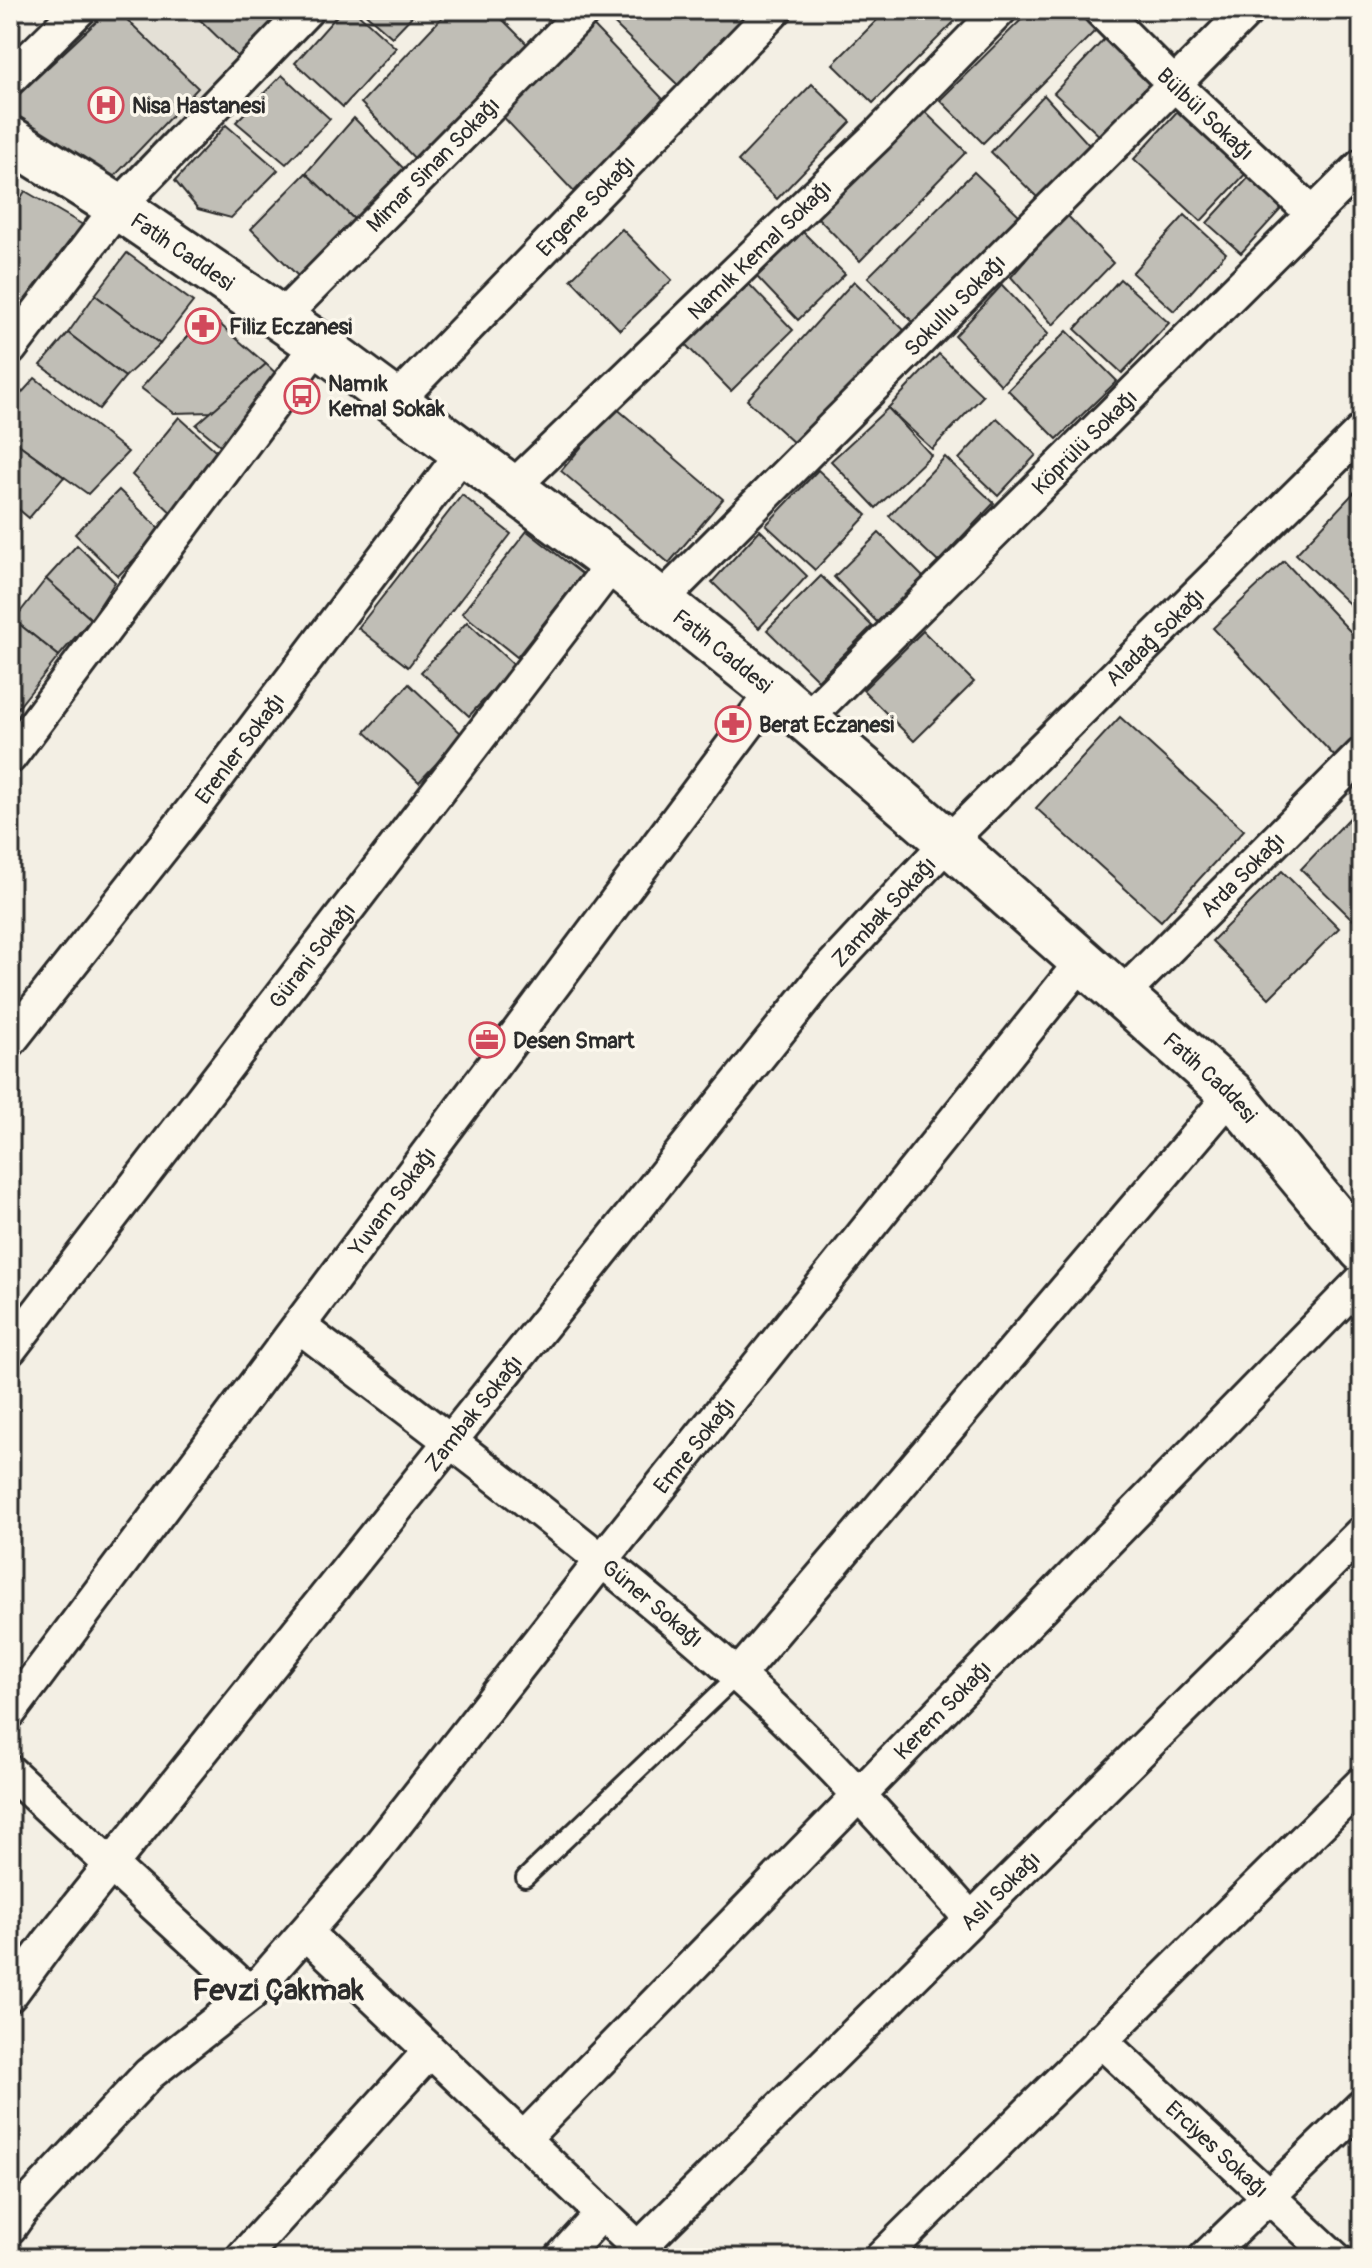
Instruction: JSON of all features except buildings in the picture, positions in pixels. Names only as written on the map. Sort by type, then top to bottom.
[{"type":"main road","name":"Fatih Caddesi","points":[[10,139],[118,207],[318,344],[613,563],[773,691],[1232,1094],[1361,1255]]},
{"type":"street","points":[[10,78],[79,10]]},
{"type":"street","points":[[10,349],[118,207],[307,10]]},
{"type":"street","name":"Mimar Sinan Sokağı","points":[[281,318],[585,10]]},
{"type":"street","name":"Ergene Sokağı","points":[[396,401],[775,10]]},
{"type":"street","name":"Namık Kemal Sokağı","points":[[513,487],[877,136],[1000,10]]},
{"type":"street","name":"Bülbül Sokağı","points":[[1100,10],[1313,214]]},
{"type":"street","name":"Sokullu Sokağı","points":[[661,600],[1248,10]]},
{"type":"street","name":"Köprülü Sokağı","points":[[805,720],[1362,165]]},
{"type":"street","points":[[10,757],[318,344]]},
{"type":"street","name":"Aladağ Sokağı","points":[[948,842],[1362,431]]},
{"type":"street","name":"Erenler Sokağı","points":[[10,1041],[201,799],[464,451]]},
{"type":"street","name":"Gürani Sokağı","points":[[16,1328],[613,563]]},
{"type":"street","name":"Yuvam Sokağı","points":[[10,1712],[773,691]]},
{"type":"street","name":"Arda Sokağı","points":[[1122,995],[1362,754]]},
{"type":"street","name":"Zambak Sokağı","points":[[10,1995],[112,1863],[824,975],[948,842]]},
{"type":"street","name":"Emre Sokağı","points":[[10,2227],[22,2210],[149,2074],[251,1994],[363,1866],[602,1560],[1083,960]]},
{"type":"street","points":[[738,1675],[1232,1094]]},
{"type":"street","name":"Kerem Sokağı","points":[[523,2139],[860,1794],[1361,1255]]},
{"type":"street","name":"Güner Sokağı","points":[[300,1327],[602,1560],[738,1675],[860,1794],[971,1919]]},
{"type":"street","name":"Aslı Sokağı","points":[[644,2253],[971,1919],[1362,1532]]},
{"type":"street","points":[[10,1772],[251,1994]]},
{"type":"street","points":[[881,2258],[1362,1783]]},
{"type":"street","points":[[306,1933],[644,2253]]},
{"type":"street","name":"Erciyes Sokağı","points":[[1100,2040],[1335,2258]]},
{"type":"street","points":[[242,2258],[430,2051]]},
{"type":"street","points":[[1205,2258],[1362,2106]]},
{"type":"street","points":[[561,2258],[602,2213]]},
{"type":"lane","points":[[525,1878],[738,1675]]},
{"type":"shaded area","name":"Nisa Hastanesi","points":[[104,10],[209,10],[252,51],[119,192],[10,109],[10,100]]},
{"type":"place","name":"Nisa Hastanesi","points":[[106,105]]},
{"type":"place","name":"Filiz Eczanesi","points":[[203,326]]},
{"type":"place","name":"Namık Kemal Sokak","points":[[302,396]]},
{"type":"place","name":"Berat Eczanesi","points":[[733,724]]},
{"type":"place","name":"Desen Smart","points":[[487,1040]]},
{"type":"district","name":"Fevzi Çakmak","points":[[278,1990]]}]
